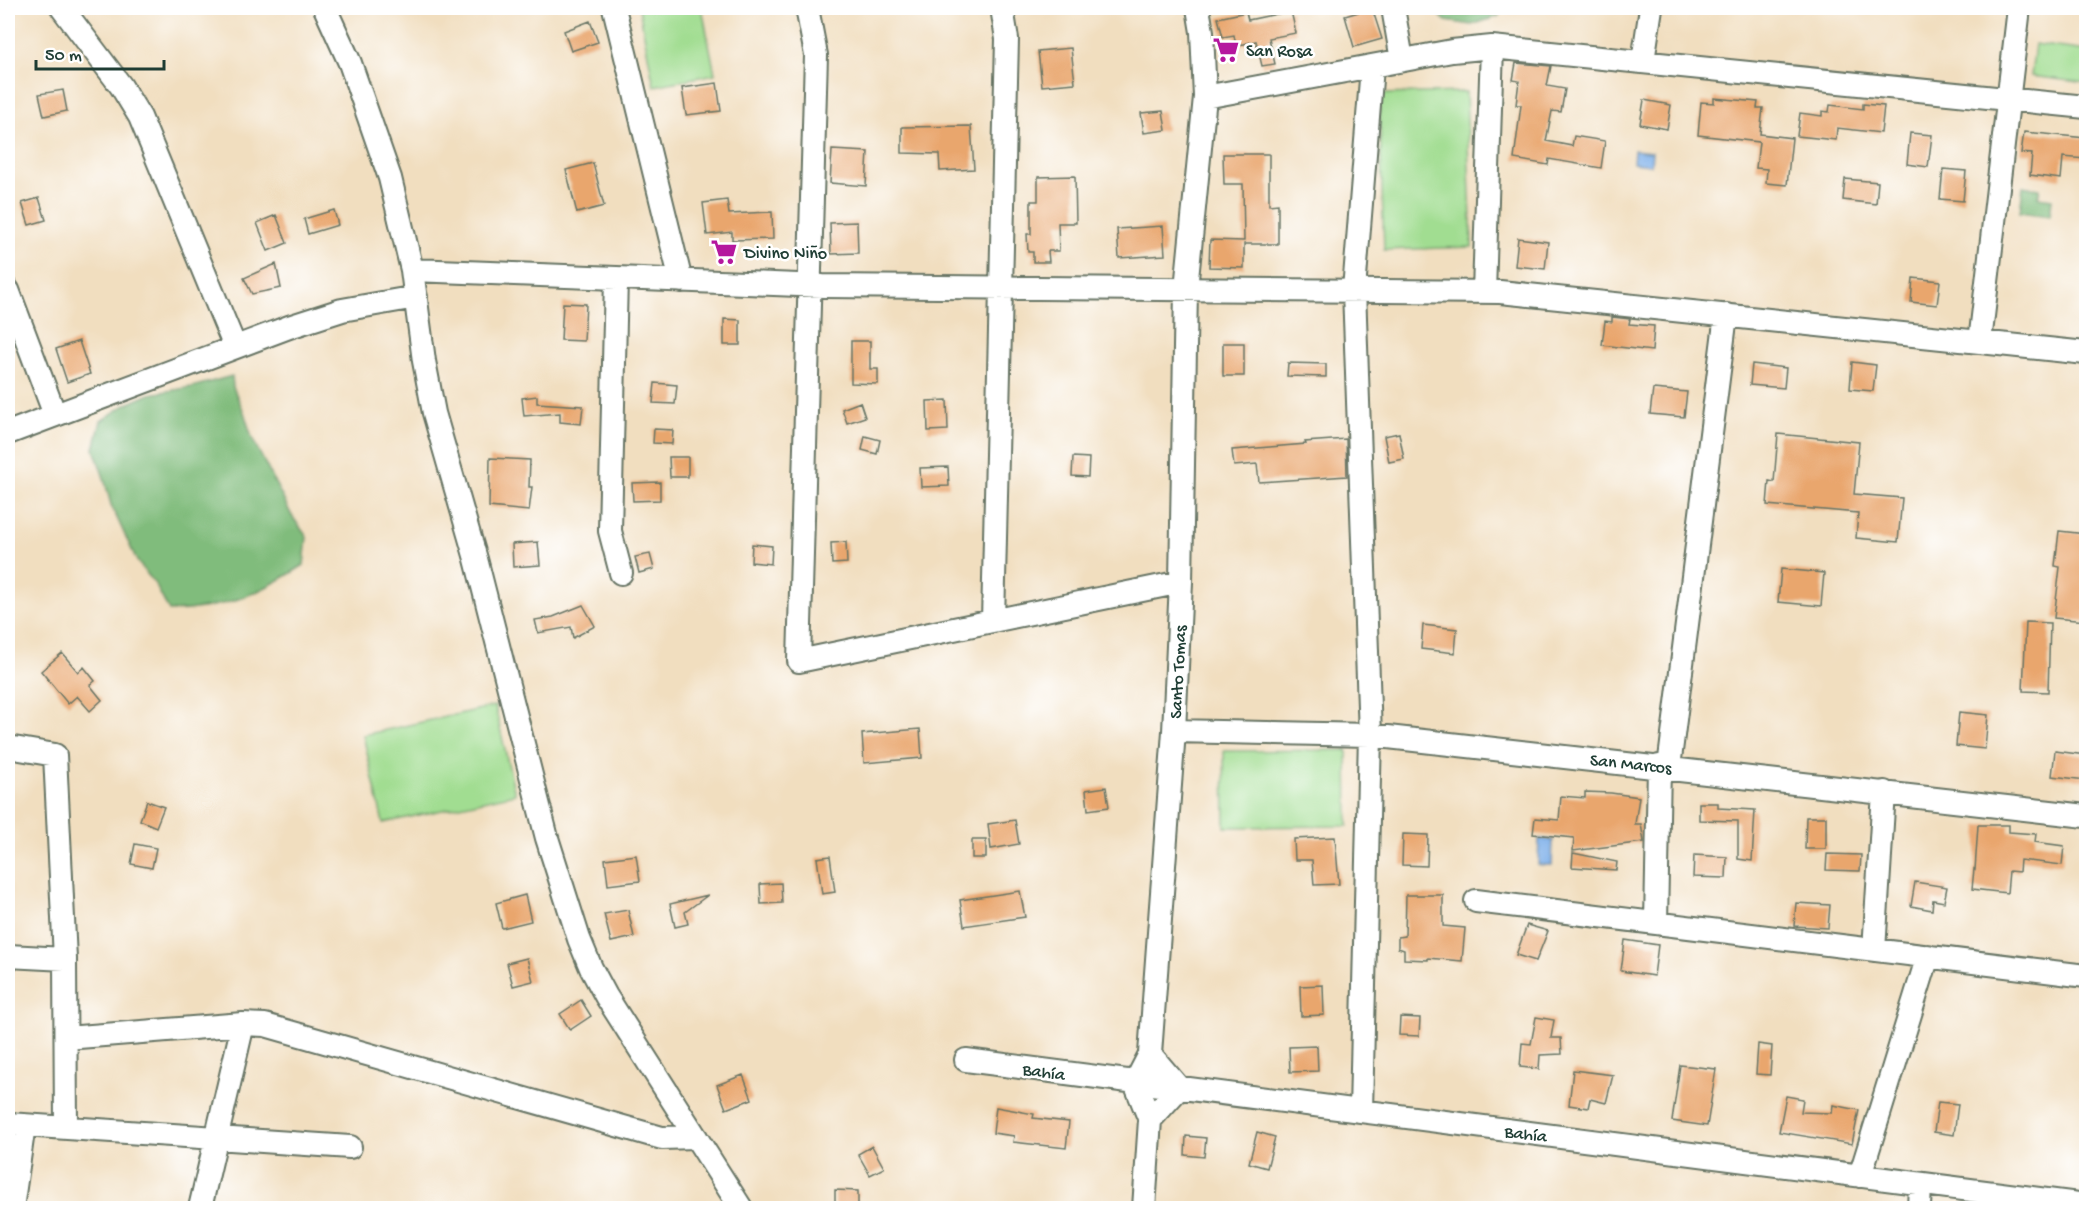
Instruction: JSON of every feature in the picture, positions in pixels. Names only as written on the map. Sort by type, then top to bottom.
[{"type":"street","points":[[62,8],[121,86],[140,117],[235,347]]},
{"type":"street","points":[[325,8],[350,63],[390,178],[412,270],[424,361],[434,413],[476,558],[535,793],[568,909],[591,968],[606,996],[741,1209]]},
{"type":"street","points":[[614,8],[681,281]]},
{"type":"street","points":[[807,8],[816,55],[799,661],[1181,582]]},
{"type":"street","points":[[993,621],[1007,39],[1002,8]]},
{"type":"street","name":"Santo Tomas","points":[[1135,1083],[1150,1054],[1174,731],[1181,582],[1186,289],[1205,97],[1202,32],[1198,8]]},
{"type":"street","points":[[1393,8],[1402,60]]},
{"type":"street","points":[[1643,61],[1651,8]]},
{"type":"street","points":[[1980,342],[2019,8]]},
{"type":"street","points":[[1205,97],[1452,51],[1492,47],[2086,108]]},
{"type":"street","points":[[1484,292],[1492,47]]},
{"type":"street","points":[[1361,1111],[1370,735],[1354,290],[1372,67]]},
{"type":"street","points":[[412,270],[810,286],[1484,292],[2086,353]]},
{"type":"street","points":[[616,278],[610,531],[621,573]]},
{"type":"street","points":[[8,290],[56,415]]},
{"type":"street","points":[[8,433],[235,347],[342,310],[416,297]]},
{"type":"street","points":[[1656,923],[1664,767],[1726,315]]},
{"type":"street","name":"San Marcos","points":[[1174,731],[1370,735],[2086,816]]},
{"type":"street","points":[[8,747],[55,755],[65,959],[66,1128]]},
{"type":"street","points":[[1874,950],[1884,792]]},
{"type":"street","points":[[1476,901],[2086,976]]},
{"type":"street","points":[[8,956],[65,959]]},
{"type":"street","points":[[1860,1176],[1928,956]]},
{"type":"street","points":[[66,1038],[243,1024],[265,1025],[662,1138],[696,1137]]},
{"type":"street","points":[[200,1209],[243,1024]]},
{"type":"street","points":[[1150,1054],[1179,1088],[1150,1120]]},
{"type":"street","name":"Bahía","points":[[966,1060],[2086,1205]]},
{"type":"street","points":[[1135,1083],[1150,1120],[1143,1209]]},
{"type":"street","points":[[12,1209],[16,1124],[350,1147]]},
{"type":"street","points":[[1919,1209],[1920,1184]]},
{"type":"green space","points":[[639,8],[702,8],[715,74],[654,86]]},
{"type":"green space","points":[[1431,8],[1501,8],[1499,16],[1472,25],[1446,21]]},
{"type":"green space","points":[[2035,44],[2086,51],[2086,83],[2031,76]]},
{"type":"green space","points":[[1466,92],[1472,247],[1384,250],[1379,94]]},
{"type":"green space","points":[[2023,186],[2040,189],[2038,197],[2052,199],[2050,216],[2020,212]]},
{"type":"green space","points":[[232,376],[233,387],[252,438],[292,516],[307,537],[304,565],[240,599],[207,607],[169,611],[155,584],[137,561],[111,505],[94,449],[101,421],[125,405],[150,394],[192,387]]},
{"type":"green space","points":[[495,706],[515,794],[383,823],[363,735]]},
{"type":"green space","points":[[1347,750],[1348,826],[1225,827],[1224,751]]},
{"type":"water","points":[[1634,150],[1652,152],[1651,165],[1633,163]]},
{"type":"water","points":[[1539,839],[1553,840],[1552,865],[1538,865]]},
{"type":"building","points":[[1372,8],[1382,39],[1354,47],[1345,16]]},
{"type":"building","points":[[1291,11],[1296,33],[1269,38],[1275,64],[1262,66],[1256,41],[1236,46],[1234,35],[1223,37],[1218,18],[1246,12],[1248,20]]},
{"type":"building","points":[[590,21],[598,42],[571,51],[564,31]]},
{"type":"building","points":[[1071,48],[1075,83],[1042,86],[1038,51]]},
{"type":"building","points":[[1516,63],[1551,66],[1547,86],[1565,89],[1561,112],[1552,111],[1546,141],[1572,146],[1574,136],[1605,141],[1601,168],[1549,159],[1548,165],[1514,159],[1521,105],[1516,105],[1519,81],[1513,80]]},
{"type":"building","points":[[717,83],[721,111],[686,115],[682,88]]},
{"type":"building","points":[[63,90],[67,111],[44,116],[39,94]]},
{"type":"building","points":[[1714,98],[1758,102],[1757,108],[1763,108],[1760,134],[1792,138],[1787,185],[1766,183],[1767,169],[1756,168],[1759,142],[1698,135],[1701,102],[1714,103]]},
{"type":"building","points":[[1644,100],[1671,105],[1667,129],[1640,124]]},
{"type":"building","points":[[1863,104],[1884,106],[1881,133],[1837,128],[1836,140],[1797,136],[1800,113],[1822,116],[1822,111],[1829,112],[1830,105],[1863,109]]},
{"type":"building","points":[[1163,111],[1166,130],[1144,133],[1141,113]]},
{"type":"building","points":[[971,126],[974,169],[940,171],[939,154],[902,153],[902,127]]},
{"type":"building","points":[[2024,132],[2086,138],[2086,159],[2063,157],[2061,179],[2030,175],[2032,154],[2021,153]]},
{"type":"building","points":[[1910,133],[1932,135],[1928,167],[1907,164]]},
{"type":"building","points":[[832,150],[868,152],[866,186],[830,183]]},
{"type":"building","points":[[1223,154],[1269,154],[1269,205],[1278,204],[1278,244],[1244,244],[1244,268],[1209,267],[1210,240],[1244,241],[1243,184],[1224,184]]},
{"type":"building","points":[[593,163],[604,206],[577,213],[566,170]]},
{"type":"building","points":[[1943,169],[1966,171],[1963,201],[1940,199]]},
{"type":"building","points":[[1075,176],[1076,223],[1058,223],[1059,251],[1048,251],[1049,262],[1033,262],[1033,252],[1028,252],[1027,234],[1031,234],[1031,201],[1038,201],[1038,177]]},
{"type":"building","points":[[1845,179],[1878,182],[1876,204],[1843,200]]},
{"type":"building","points":[[39,198],[46,220],[29,225],[22,203]]},
{"type":"building","points":[[727,200],[729,214],[772,212],[773,239],[732,240],[732,232],[707,235],[703,203]]},
{"type":"building","points":[[334,210],[338,225],[308,234],[304,219]]},
{"type":"building","points":[[276,215],[287,243],[268,251],[257,223]]},
{"type":"building","points":[[857,222],[858,253],[831,254],[830,223]]},
{"type":"building","points":[[1163,226],[1165,255],[1119,258],[1117,229]]},
{"type":"building","points":[[1518,238],[1548,242],[1545,269],[1515,266]]},
{"type":"building","points":[[276,264],[281,288],[252,294],[244,278]]},
{"type":"building","points":[[1913,278],[1940,281],[1937,305],[1911,302]]},
{"type":"building","points":[[563,303],[586,304],[584,341],[561,340]]},
{"type":"building","points":[[1612,317],[1630,319],[1629,324],[1654,326],[1652,351],[1602,345],[1605,321],[1612,322]]},
{"type":"building","points":[[724,319],[740,320],[740,345],[724,345]]},
{"type":"building","points":[[79,341],[90,374],[67,382],[56,349]]},
{"type":"building","points":[[851,341],[870,341],[870,369],[878,369],[878,384],[851,383]]},
{"type":"building","points":[[1223,343],[1244,343],[1244,376],[1223,376]]},
{"type":"building","points":[[1852,362],[1876,365],[1873,391],[1850,389]]},
{"type":"building","points":[[1288,363],[1326,364],[1326,377],[1287,376]]},
{"type":"building","points":[[1752,364],[1786,368],[1784,388],[1750,385]]},
{"type":"building","points":[[655,383],[677,385],[675,404],[653,403]]},
{"type":"building","points":[[1653,389],[1687,392],[1684,417],[1650,414]]},
{"type":"building","points":[[537,396],[537,403],[583,406],[581,424],[560,422],[560,413],[524,416],[522,398]]},
{"type":"building","points":[[947,400],[948,430],[928,431],[927,401]]},
{"type":"building","points":[[860,402],[865,417],[847,423],[842,409]]},
{"type":"building","points":[[654,429],[673,430],[672,444],[653,443]]},
{"type":"building","points":[[1399,433],[1404,459],[1389,462],[1384,436]]},
{"type":"building","points":[[1778,434],[1859,442],[1854,494],[1902,498],[1898,542],[1856,538],[1858,513],[1767,505],[1769,481],[1774,482]]},
{"type":"building","points":[[865,436],[880,440],[877,454],[862,450]]},
{"type":"building","points":[[1346,439],[1347,476],[1259,482],[1257,464],[1234,466],[1232,450]]},
{"type":"building","points":[[669,457],[688,457],[688,477],[670,477]]},
{"type":"building","points":[[1073,457],[1089,458],[1088,477],[1072,476]]},
{"type":"building","points":[[490,458],[530,460],[529,487],[532,487],[529,511],[489,507]]},
{"type":"building","points":[[948,467],[949,486],[921,487],[920,468]]},
{"type":"building","points":[[660,482],[660,500],[633,501],[632,483]]},
{"type":"building","points":[[2059,531],[2086,534],[2086,621],[2054,618],[2060,567],[2055,566]]},
{"type":"building","points":[[538,542],[540,565],[513,567],[512,544]]},
{"type":"building","points":[[846,542],[847,563],[832,564],[831,543]]},
{"type":"building","points":[[752,544],[772,546],[771,564],[751,562]]},
{"type":"building","points":[[650,554],[654,569],[639,573],[635,557]]},
{"type":"building","points":[[1781,569],[1824,573],[1821,606],[1778,602]]},
{"type":"building","points":[[583,605],[595,626],[573,638],[571,627],[538,633],[535,620],[553,617]]},
{"type":"building","points":[[2026,622],[2050,623],[2048,692],[2023,691]]},
{"type":"building","points":[[1423,625],[1457,629],[1455,653],[1421,649]]},
{"type":"building","points":[[62,653],[78,672],[84,667],[95,681],[90,685],[102,700],[90,711],[77,696],[68,704],[41,671]]},
{"type":"building","points":[[1959,712],[1988,715],[1985,749],[1956,746]]},
{"type":"building","points":[[920,729],[922,758],[864,763],[862,734]]},
{"type":"building","points":[[2055,751],[2086,755],[2086,780],[2052,776]]},
{"type":"building","points":[[1106,787],[1109,807],[1088,810],[1086,790]]},
{"type":"building","points":[[1585,792],[1639,797],[1635,824],[1641,824],[1644,842],[1573,851],[1574,838],[1533,834],[1535,818],[1559,820],[1561,796],[1585,798]]},
{"type":"building","points":[[147,801],[164,807],[156,827],[140,820]]},
{"type":"building","points":[[1699,803],[1718,803],[1718,808],[1755,810],[1752,861],[1738,859],[1738,821],[1699,820]]},
{"type":"building","points":[[1806,817],[1826,817],[1826,849],[1805,849]]},
{"type":"building","points":[[1015,820],[1019,844],[991,849],[988,824]]},
{"type":"building","points":[[1978,825],[2009,825],[2009,832],[2036,834],[2035,842],[2064,846],[2062,865],[2020,860],[2019,872],[2009,871],[2007,893],[1972,889]]},
{"type":"building","points":[[1403,834],[1428,835],[1427,866],[1402,865]]},
{"type":"building","points":[[1335,837],[1339,884],[1314,885],[1312,860],[1295,860],[1294,839]]},
{"type":"building","points":[[972,840],[986,840],[986,858],[972,858]]},
{"type":"building","points":[[135,844],[156,848],[152,868],[131,864]]},
{"type":"building","points":[[1573,853],[1617,862],[1616,870],[1572,867]]},
{"type":"building","points":[[1827,854],[1861,855],[1860,871],[1826,870]]},
{"type":"building","points":[[636,855],[640,881],[608,885],[605,859]]},
{"type":"building","points":[[1694,855],[1727,857],[1726,878],[1693,877]]},
{"type":"building","points":[[830,856],[835,892],[822,894],[817,858]]},
{"type":"building","points":[[1915,882],[1947,887],[1944,902],[1933,900],[1932,910],[1911,906]]},
{"type":"building","points":[[781,883],[782,903],[761,904],[760,884]]},
{"type":"building","points":[[1020,891],[1025,917],[964,926],[960,900]]},
{"type":"building","points":[[525,895],[531,921],[502,928],[496,903]]},
{"type":"building","points":[[708,895],[685,912],[688,924],[675,927],[670,904]]},
{"type":"building","points":[[1406,895],[1443,895],[1443,926],[1465,928],[1462,961],[1428,958],[1428,960],[1404,959],[1404,950],[1398,948],[1398,937],[1405,936]]},
{"type":"building","points":[[1796,903],[1830,905],[1828,928],[1794,926]]},
{"type":"building","points":[[628,910],[634,937],[611,942],[604,914]]},
{"type":"building","points":[[1527,925],[1548,931],[1536,961],[1516,955]]},
{"type":"building","points":[[1625,940],[1658,945],[1654,976],[1621,971]]},
{"type":"building","points":[[527,958],[533,981],[513,986],[507,963]]},
{"type":"building","points":[[1323,985],[1324,1015],[1301,1016],[1300,986]]},
{"type":"building","points":[[581,1000],[591,1016],[570,1030],[560,1014]]},
{"type":"building","points":[[1400,1017],[1420,1018],[1419,1036],[1399,1035]]},
{"type":"building","points":[[1536,1017],[1554,1020],[1551,1038],[1561,1038],[1562,1054],[1540,1055],[1539,1069],[1520,1067],[1522,1043],[1531,1044]]},
{"type":"building","points":[[1758,1044],[1772,1046],[1770,1075],[1756,1074]]},
{"type":"building","points":[[1317,1046],[1318,1071],[1290,1072],[1289,1047]]},
{"type":"building","points":[[1680,1065],[1716,1069],[1707,1126],[1672,1121]]},
{"type":"building","points":[[1573,1070],[1613,1075],[1606,1103],[1590,1099],[1588,1108],[1569,1105]]},
{"type":"building","points":[[743,1075],[752,1099],[726,1109],[717,1085]]},
{"type":"building","points":[[1786,1096],[1803,1099],[1801,1112],[1832,1113],[1833,1105],[1859,1110],[1852,1144],[1779,1132]]},
{"type":"building","points":[[1938,1102],[1958,1104],[1954,1135],[1934,1132]]},
{"type":"building","points":[[996,1107],[1034,1114],[1033,1118],[1069,1122],[1066,1148],[1013,1142],[1014,1136],[993,1133]]},
{"type":"building","points":[[1257,1132],[1275,1137],[1267,1168],[1249,1163]]},
{"type":"building","points":[[1186,1136],[1206,1138],[1204,1157],[1185,1155]]},
{"type":"building","points":[[872,1146],[884,1168],[870,1175],[858,1154]]},
{"type":"building","points":[[835,1190],[858,1191],[858,1209],[835,1209]]},
{"type":"place","name":"San Rosa","points":[[1226,50]]},
{"type":"place","name":"Divino Niño","points":[[724,252]]}]
